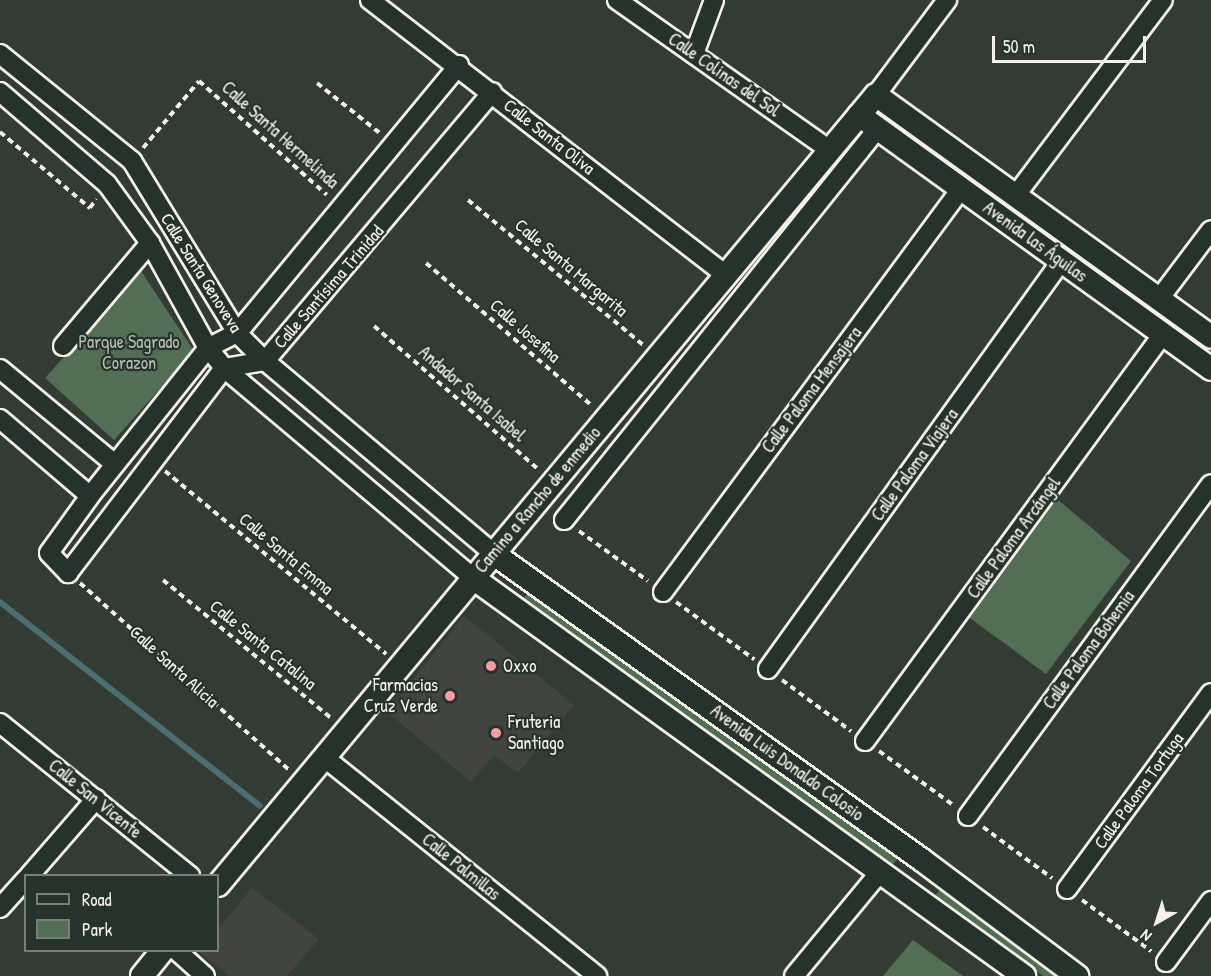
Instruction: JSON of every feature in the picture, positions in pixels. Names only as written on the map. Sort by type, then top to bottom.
[{"type":"street","name":"Calle Santa Oliva","points":[[370,0],[459,65],[726,275]]},
{"type":"street","name":"Calle Colinas del Sol","points":[[617,0],[831,150]]},
{"type":"street","points":[[694,54],[714,0]]},
{"type":"street","points":[[876,95],[947,0]]},
{"type":"street","points":[[1016,195],[1163,0]]},
{"type":"street","name":"Calle Santa Genoveva","points":[[0,54],[132,161],[237,333],[265,361],[494,554]]},
{"type":"street","points":[[224,368],[68,573],[49,556],[50,549],[90,496],[208,348],[237,333],[343,210],[459,65]]},
{"type":"street","name":"Calle Santa Genoveva","points":[[0,92],[107,184],[150,243],[208,348],[224,368],[473,578]]},
{"type":"street","name":"Calle Santísima Trinidad","points":[[224,368],[265,361],[492,92]]},
{"type":"street","name":"Camino a Rancho de enmedio","points":[[219,884],[831,150],[868,122],[876,95]]},
{"type":"street","name":"Avenida las Águilas","points":[[876,95],[1211,336]]},
{"type":"street","points":[[564,520],[868,122]]},
{"type":"street","name":"Avenida las Águilas","points":[[868,122],[1211,369]]},
{"type":"street","name":"Calle Paloma Mensajera","points":[[663,592],[961,189]]},
{"type":"street","points":[[1160,299],[1211,230]]},
{"type":"street","points":[[63,346],[150,243]]},
{"type":"street","name":"Calle Paloma Viajera","points":[[768,669],[1062,260]]},
{"type":"street","name":"Calle Paloma Arcángel","points":[[865,741],[1163,334]]},
{"type":"street","points":[[0,369],[115,464]]},
{"type":"street","points":[[0,419],[90,496]]},
{"type":"street","name":"Calle Paloma Bohemia","points":[[968,816],[1211,484]]},
{"type":"street","name":"Avenida Luis Donaldo Colosio","points":[[494,554],[922,860],[1077,976]]},
{"type":"street","name":"Avenida Luis Donaldo Colosio","points":[[473,578],[903,886],[1024,976]]},
{"type":"street","name":"Calle Paloma Tortuga","points":[[1067,890],[1211,693]]},
{"type":"street","name":"Calle San Vicente","points":[[1,725],[188,874]]},
{"type":"street","name":"Calle Palmillas","points":[[326,758],[597,976]]},
{"type":"street","points":[[31,874],[96,799]]},
{"type":"street","points":[[903,886],[922,860]]},
{"type":"street","points":[[794,976],[881,871]]},
{"type":"street","points":[[0,908],[24,881]]},
{"type":"street","points":[[1166,962],[1211,901]]},
{"type":"street","points":[[142,976],[162,952]]},
{"type":"street","points":[[177,952],[205,976]]},
{"type":"path","name":"Calle Santa Hermelinda","points":[[132,161],[198,81],[343,210]]},
{"type":"path","points":[[317,82],[395,146]]},
{"type":"path","points":[[0,132],[90,208]]},
{"type":"path","name":"Calle Santa Margarita","points":[[468,200],[658,357]]},
{"type":"path","name":"Calle Josefina","points":[[426,263],[606,418]]},
{"type":"path","name":"Andador Santa Isabel","points":[[374,326],[554,482]]},
{"type":"path","name":"Calle Santa Emma","points":[[154,462],[400,666]]},
{"type":"path","name":"Calle Santa Alicia","points":[[68,573],[303,783]]},
{"type":"path","name":"Calle Santa Catalina","points":[[163,580],[347,731]]},
{"type":"shaded area","points":[[464,616],[574,705],[518,773],[494,755],[471,782],[387,712]]},
{"type":"shaded area","points":[[252,888],[319,939],[287,976],[229,976],[199,952],[219,952],[219,928]]},
{"type":"green space","name":"Parque Sagrado Corazon","points":[[141,271],[194,351],[114,440],[45,378]]},
{"type":"green space","points":[[1057,499],[1131,561],[1046,674],[970,618]]},
{"type":"green space","points":[[530,590],[898,857],[892,866],[524,598]]},
{"type":"green space","points":[[941,888],[1060,976],[1043,976],[934,897]]},
{"type":"green space","points":[[913,940],[963,976],[883,976]]},
{"type":"waterway","points":[[0,602],[260,806]]},
{"type":"place","name":"Oxxo","points":[[491,666]]},
{"type":"place","name":"Farmacias Cruz Verde","points":[[450,696]]},
{"type":"place","name":"Fruteria Santiago","points":[[496,733]]}]
